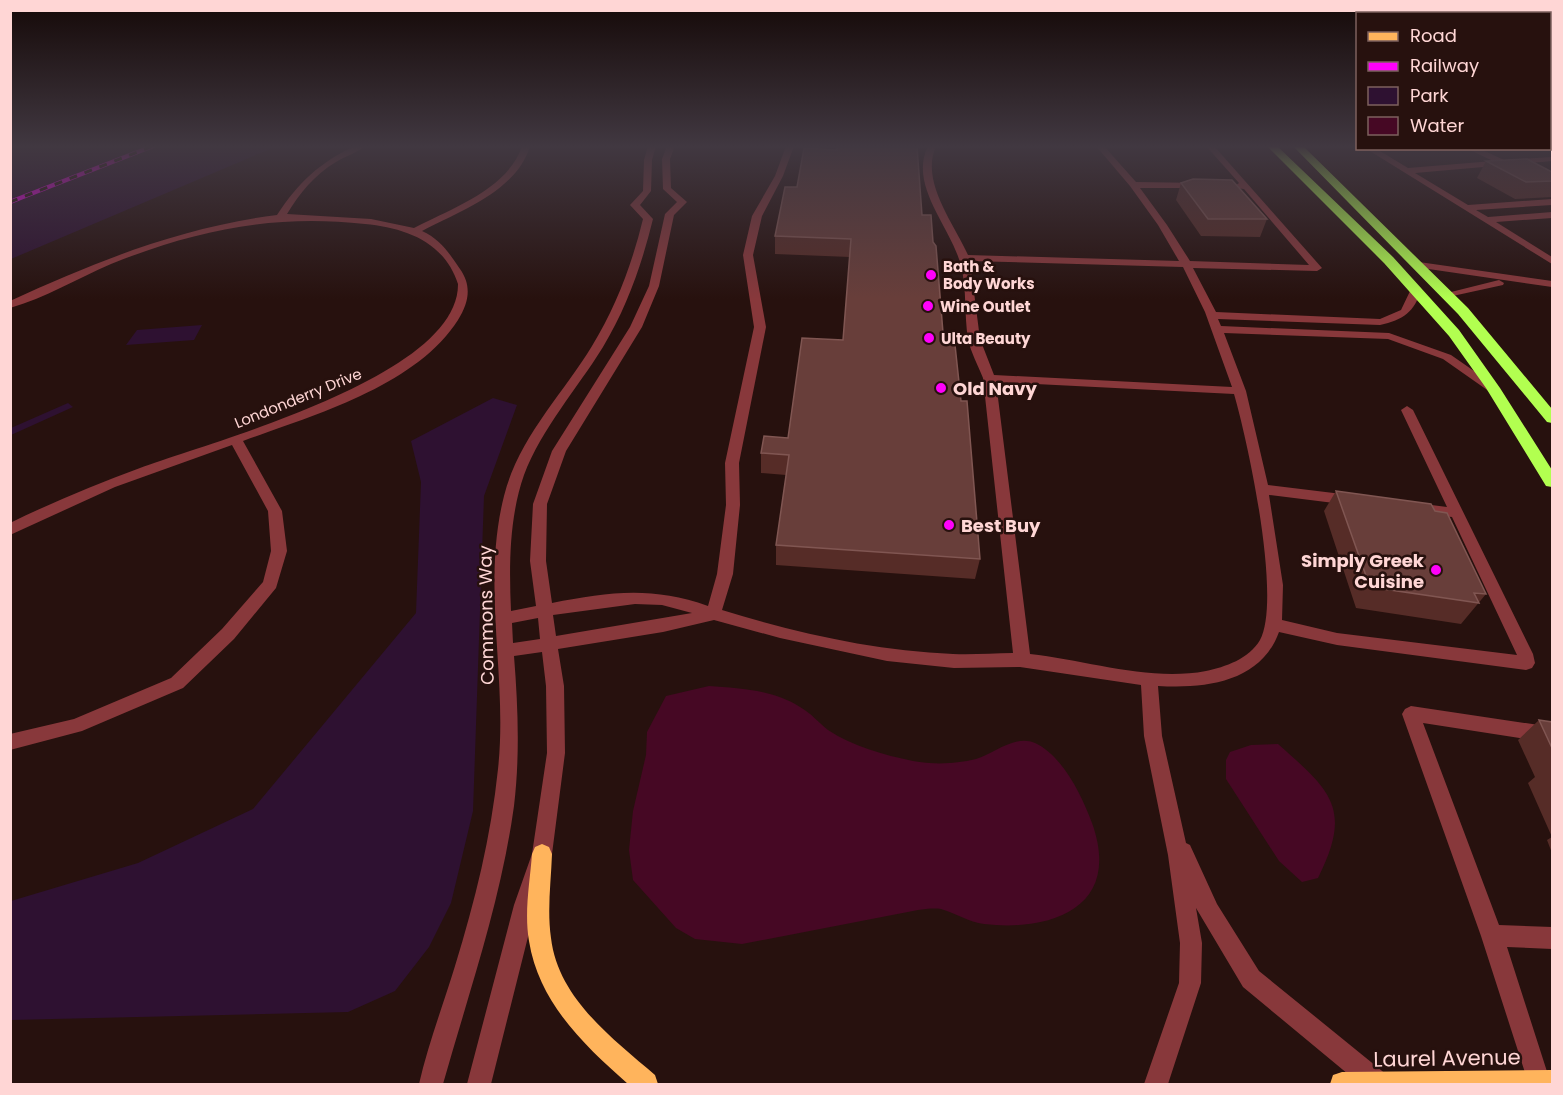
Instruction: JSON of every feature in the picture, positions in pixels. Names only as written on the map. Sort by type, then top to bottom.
[{"type":"highway","points":[[1323,197],[1416,289],[1454,334],[1494,389],[1552,482]]},
{"type":"highway","points":[[1350,197],[1448,294],[1520,374],[1552,419]]},
{"type":"main road","points":[[542,854],[540,940],[548,968],[560,995],[579,1022],[646,1084]]},
{"type":"main road","name":"Laurel Avenue","points":[[1342,1084],[1546,1082]]},
{"type":"street","points":[[281,217],[292,197]]},
{"type":"street","points":[[417,230],[478,197]]},
{"type":"street","name":"Commons Way","points":[[431,1084],[486,893],[505,800],[509,731],[501,619],[504,529],[520,466],[532,443],[598,346],[631,281],[648,219],[635,205],[641,197]]},
{"type":"street","points":[[479,1084],[525,905],[542,854],[556,753],[555,686],[538,561],[538,525],[545,485],[559,451],[636,327],[654,286],[670,214],[682,202],[676,197]]},
{"type":"street","points":[[713,614],[725,574],[733,505],[732,463],[760,327],[748,255],[757,216],[767,197]]},
{"type":"street","points":[[935,197],[964,258],[974,342],[989,378],[1022,660]]},
{"type":"street","points":[[501,619],[633,598],[655,598],[679,601],[713,614],[885,654],[953,661],[1022,660],[1175,680],[1209,677],[1238,670],[1258,656],[1271,635],[1273,624],[1276,586],[1262,489],[1240,391],[1216,322],[1164,223],[1144,197]]},
{"type":"street","points":[[964,258],[1189,267],[1317,268],[1256,197]]},
{"type":"street","points":[[1449,197],[1552,261]]},
{"type":"street","points":[[1477,214],[1552,209]]},
{"type":"street","points":[[1477,214],[1552,209]]},
{"type":"street","name":"Londonderry Drive","points":[[10,305],[108,260],[161,240],[222,225],[281,217],[374,222],[417,230],[437,243],[448,256],[463,284],[460,309],[434,342],[386,376],[331,404],[44,511],[10,530]]},
{"type":"street","points":[[1419,265],[1552,284]]},
{"type":"street","points":[[1448,294],[1482,284],[1523,280]]},
{"type":"street","points":[[1216,322],[1380,322],[1399,318],[1413,305],[1416,289]]},
{"type":"street","points":[[1216,322],[1389,336],[1447,357],[1494,389]]},
{"type":"street","points":[[989,378],[1240,391]]},
{"type":"street","points":[[1273,624],[1337,639],[1526,663],[1526,654],[1407,410]]},
{"type":"street","points":[[10,742],[76,726],[177,683],[228,634],[270,584],[279,551],[275,511],[236,440]]},
{"type":"street","points":[[1262,489],[1365,502]]},
{"type":"street","points":[[1400,506],[1458,513]]},
{"type":"street","points":[[504,651],[663,626],[713,614]]},
{"type":"street","points":[[1149,678],[1154,736],[1178,855],[1191,943],[1190,983],[1156,1084]]},
{"type":"street","points":[[1546,1082],[1411,714],[1552,735]]},
{"type":"street","points":[[1166,804],[1184,855],[1209,912],[1251,979],[1378,1084]]},
{"type":"street","points":[[1492,936],[1552,938]]},
{"type":"green space","points":[[11,197],[157,197],[11,259]]},
{"type":"green space","points":[[202,325],[194,340],[126,345],[137,330]]},
{"type":"green space","points":[[493,398],[517,405],[484,496],[473,811],[451,903],[429,947],[395,991],[348,1012],[11,1020],[11,901],[138,863],[253,809],[416,613],[421,482],[411,441]]},
{"type":"green space","points":[[68,403],[73,407],[11,435],[11,428]]},
{"type":"water","points":[[709,686],[768,693],[790,701],[804,709],[828,730],[847,741],[880,753],[913,761],[960,762],[983,757],[1012,743],[1027,741],[1035,743],[1045,749],[1063,767],[1077,789],[1092,823],[1099,851],[1098,875],[1089,894],[1076,908],[1057,917],[1035,923],[984,924],[941,909],[930,909],[742,944],[695,939],[676,928],[633,880],[629,850],[633,811],[646,755],[647,732],[666,696]]},
{"type":"water","points":[[1278,744],[1312,775],[1323,789],[1331,802],[1335,817],[1329,854],[1318,878],[1302,882],[1279,861],[1226,779],[1226,760],[1230,752],[1251,745]]},
{"type":"building","points":[[783,197],[921,197],[922,215],[931,215],[933,242],[936,246],[944,345],[955,345],[961,401],[967,401],[980,559],[776,545],[789,455],[761,453],[764,436],[788,438],[802,338],[843,340],[851,239],[775,236]]},
{"type":"building","points":[[1192,197],[1247,197],[1267,219],[1208,219]]},
{"type":"building","points":[[1336,491],[1431,504],[1435,511],[1447,513],[1486,594],[1474,593],[1479,603],[1370,587]]},
{"type":"building","points":[[1539,720],[1552,722],[1552,748]]},
{"type":"railway","points":[[10,202],[23,197]]},
{"type":"place","name":"Bath & Body Works","points":[[931,275]]},
{"type":"place","name":"Wine Outlet","points":[[928,306]]},
{"type":"place","name":"Ulta Beauty","points":[[929,338]]},
{"type":"place","name":"Old Navy","points":[[941,388]]},
{"type":"place","name":"Best Buy","points":[[949,525]]},
{"type":"place","name":"Simply Greek Cuisine","points":[[1436,570]]}]
